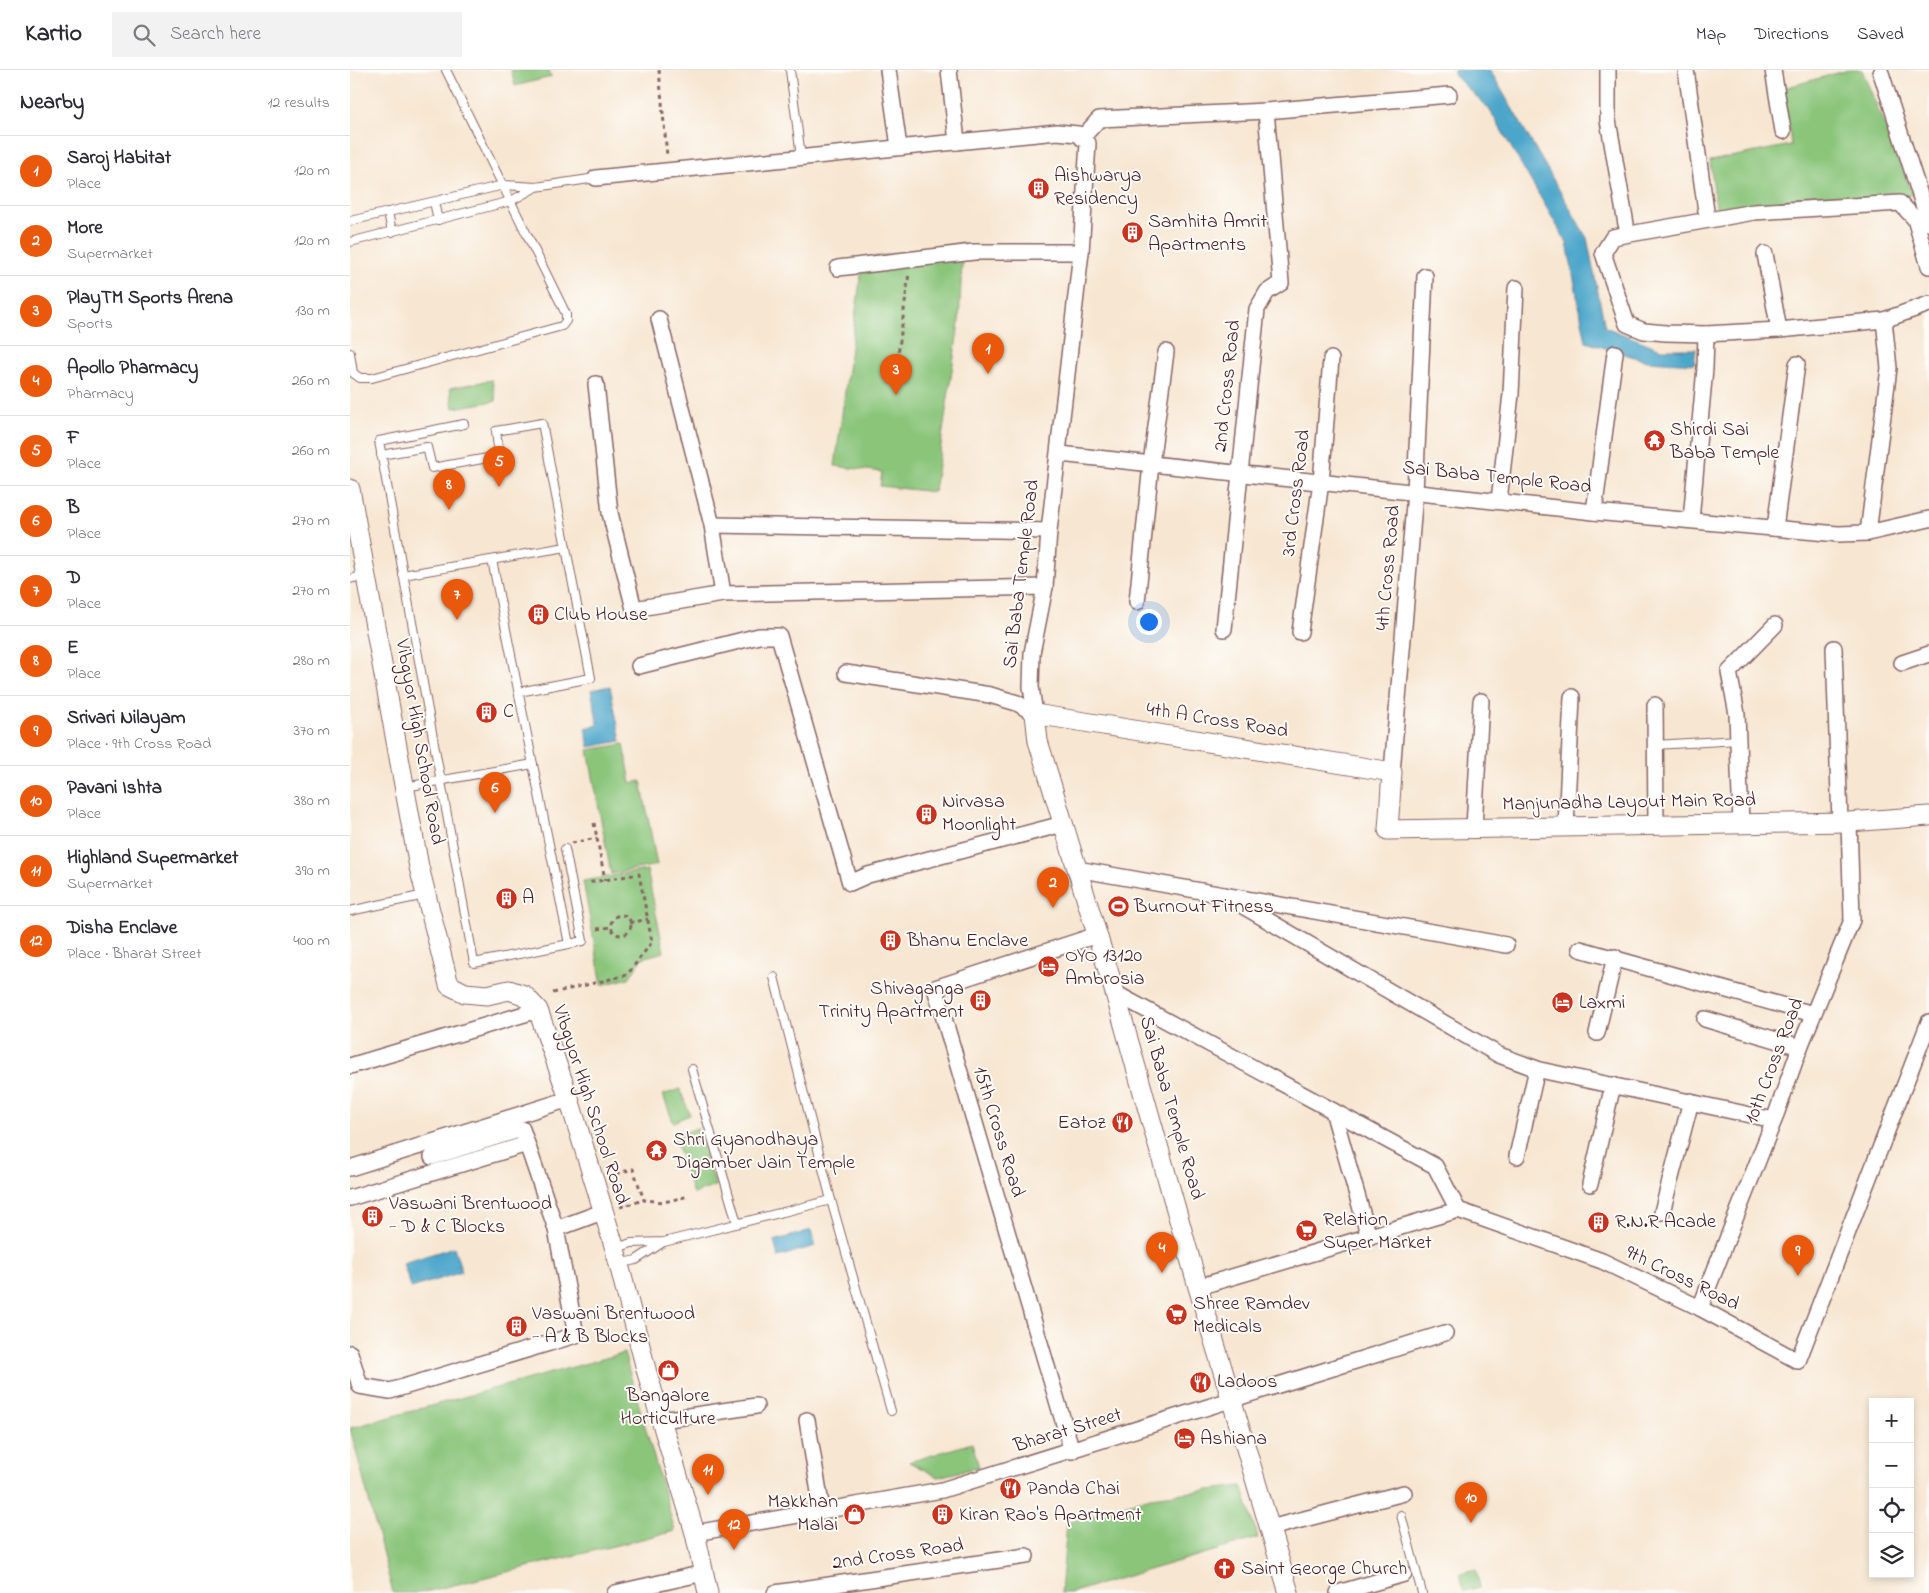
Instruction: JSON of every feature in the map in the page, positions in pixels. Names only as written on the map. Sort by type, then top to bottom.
[{"type":"street","points":[[888,70],[899,147]]},
{"type":"street","points":[[949,70],[957,142]]},
{"type":"street","points":[[1608,70],[1608,120],[1626,224]]},
{"type":"street","points":[[1686,70],[1706,211]]},
{"type":"street","points":[[1773,70],[1783,131]]},
{"type":"street","points":[[1881,72],[1929,223]]},
{"type":"street","points":[[596,178],[1057,132],[1078,134],[1082,138],[1099,119],[1266,111],[1449,95]]},
{"type":"street","name":"2nd Cross Road","points":[[1224,629],[1256,310],[1267,292],[1281,283],[1266,111]]},
{"type":"street","name":"Sai Baba Temple Road","points":[[1082,138],[1088,143],[1082,252],[1060,454],[1049,531],[1045,587],[1032,652],[1031,687],[1038,741],[1115,993],[1198,1287],[1289,1593]]},
{"type":"street","points":[[1929,266],[1915,219],[1900,203],[1754,212],[1613,237],[1603,253],[1627,324],[1644,332],[1706,334],[1779,330],[1884,320],[1929,304]]},
{"type":"street","points":[[838,268],[974,252],[1082,252]]},
{"type":"street","points":[[1765,254],[1779,330]]},
{"type":"street","name":"4th Cross Road","points":[[1392,772],[1415,492],[1425,276]]},
{"type":"street","points":[[1500,501],[1511,394],[1516,288]]},
{"type":"street","points":[[659,320],[712,525],[723,594]]},
{"type":"street","points":[[1868,533],[1888,368],[1884,320]]},
{"type":"street","points":[[1691,520],[1705,368],[1706,334]]},
{"type":"street","points":[[1136,602],[1151,464],[1166,352]]},
{"type":"street","points":[[1594,512],[1615,353]]},
{"type":"street","name":"3rd Cross Road","points":[[1300,632],[1320,482],[1331,359]]},
{"type":"street","points":[[1775,528],[1797,364]]},
{"type":"street","points":[[596,384],[610,513],[634,609],[723,594],[1045,587]]},
{"type":"street","name":"Sai Baba Temple Road","points":[[1060,454],[1594,512],[1838,534],[1868,533],[1929,519]]},
{"type":"street","name":"Vibgyor High School Road","points":[[350,488],[358,577],[405,787],[425,894],[449,985],[465,994],[487,995],[509,990],[524,995],[538,1010],[569,1098],[602,1212],[617,1256],[694,1533],[708,1593]]},
{"type":"street","points":[[712,525],[1049,531]]},
{"type":"street","points":[[1741,824],[1737,714],[1729,672],[1775,624]]},
{"type":"street","points":[[639,666],[759,636],[778,636],[850,883],[868,875],[1063,824]]},
{"type":"street","name":"10th Cross Road","points":[[1700,1308],[1774,1120],[1800,1047],[1852,920],[1844,822],[1834,648]]},
{"type":"street","points":[[1902,663],[1929,654]]},
{"type":"street","points":[[846,673],[990,695],[1017,703],[1035,714]]},
{"type":"street","points":[[1566,827],[1572,697]]},
{"type":"street","points":[[1474,828],[1481,701]]},
{"type":"street","points":[[1655,706],[1656,825]]},
{"type":"street","name":"4th A Cross Road","points":[[1035,714],[1392,772]]},
{"type":"street","name":"Manjunadha Layout Main Road","points":[[1392,772],[1388,830],[1844,822],[1929,816]]},
{"type":"street","points":[[1077,869],[1506,945]]},
{"type":"street","points":[[1224,895],[1499,1055],[1537,1069],[1774,1120]]},
{"type":"street","name":"15th Cross Road","points":[[1072,1451],[934,988],[1097,935]]},
{"type":"street","points":[[1580,949],[1615,957],[1813,1014]]},
{"type":"street","points":[[1596,1033],[1615,957]]},
{"type":"street","points":[[1115,993],[1435,1166],[1458,1210],[1198,1287]]},
{"type":"street","points":[[350,1066],[538,1010]]},
{"type":"street","points":[[1704,1019],[1800,1047]]},
{"type":"street","name":"9th Cross Road","points":[[1458,1210],[1580,1251],[1700,1308],[1798,1361],[1929,1022]]},
{"type":"street","points":[[1517,1156],[1537,1069]]},
{"type":"street","points":[[1590,1184],[1613,1084]]},
{"type":"street","points":[[350,1168],[569,1098]]},
{"type":"street","points":[[1662,1212],[1691,1101]]},
{"type":"street","points":[[1333,1111],[1369,1236]]},
{"type":"street","points":[[432,1157],[522,1129],[556,1229],[578,1343],[497,1369]]},
{"type":"street","points":[[350,1198],[527,1144]]},
{"type":"street","points":[[556,1229],[602,1212]]},
{"type":"street","name":"Bharat Street","points":[[694,1533],[942,1490],[1072,1451],[1445,1333]]},
{"type":"street","points":[[350,1353],[360,1386],[390,1391],[576,1335]]},
{"type":"street","points":[[662,1420],[756,1406]]},
{"type":"street","points":[[807,1420],[822,1510]]},
{"type":"street","points":[[1270,1528],[1404,1493]]},
{"type":"street","name":"2nd Cross Road","points":[[775,1593],[1026,1556]]},
{"type":"street","points":[[1338,1593],[1410,1572]]},
{"type":"street","points":[[615,1593],[704,1573]]},
{"type":"lane","points":[[350,353],[353,373],[360,378],[372,378],[562,326],[566,321],[566,314],[446,70]]},
{"type":"lane","points":[[790,70],[801,157]]},
{"type":"lane","points":[[350,221],[504,185],[536,187],[596,178]]},
{"type":"lane","points":[[350,242],[511,201],[536,187]]},
{"type":"lane","points":[[434,202],[438,220]]},
{"type":"lane","points":[[388,212],[392,232]]},
{"type":"lane","points":[[381,455],[427,447],[432,468],[499,456],[496,431],[542,423],[591,678],[519,692]]},
{"type":"lane","points":[[464,424],[379,441],[474,963],[583,941],[565,849]]},
{"type":"lane","points":[[404,575],[566,547]]},
{"type":"lane","points":[[492,560],[569,944]]},
{"type":"lane","points":[[1655,745],[1738,740]]},
{"type":"lane","points":[[405,787],[534,764]]},
{"type":"lane","points":[[350,911],[425,894]]},
{"type":"lane","points":[[774,977],[831,1200],[891,1411]]},
{"type":"lane","points":[[692,1069],[737,1223]]},
{"type":"lane","points":[[617,1256],[631,1243],[664,1242],[831,1200]]},
{"type":"lane","points":[[617,1256],[636,1260],[664,1242]]},
{"type":"lane","points":[[1400,1515],[1410,1572],[1422,1593]]},
{"type":"path","points":[[659,70],[669,171]]},
{"type":"path","points":[[900,386],[894,385],[911,258]]},
{"type":"path","points":[[594,823],[605,880]]},
{"type":"path","points":[[553,993],[627,975],[652,942],[639,874],[587,883]]},
{"type":"path","points":[[620,915],[626,917],[630,923],[630,929],[623,934],[614,933],[611,927],[612,920],[620,915]]},
{"type":"path","points":[[630,923],[648,919]]},
{"type":"path","points":[[597,929],[611,927]]},
{"type":"path","points":[[594,1182],[634,1169],[644,1200]]},
{"type":"path","points":[[602,1212],[644,1200],[664,1202],[689,1196]]},
{"type":"green space","points":[[511,70],[549,70],[551,77],[515,86]]},
{"type":"green space","points":[[1848,70],[1862,70],[1913,195],[1717,214],[1710,161],[1791,145],[1784,88]]},
{"type":"green space","points":[[963,243],[959,323],[934,492],[880,486],[882,472],[835,466],[863,259]]},
{"type":"green space","points":[[492,380],[496,401],[453,408],[450,388]]},
{"type":"green space","points":[[624,744],[631,783],[641,781],[657,865],[611,874],[588,750]]},
{"type":"green space","points":[[647,870],[664,952],[642,958],[629,978],[602,985],[583,881]]},
{"type":"green space","points":[[680,1089],[690,1115],[673,1122],[663,1095]]},
{"type":"green space","points":[[697,1128],[716,1186],[693,1194],[674,1136]]},
{"type":"green space","points":[[624,1353],[675,1531],[421,1593],[393,1593],[350,1428]]},
{"type":"green space","points":[[972,1443],[979,1467],[938,1477],[909,1462]]},
{"type":"green space","points":[[1242,1486],[1258,1538],[1070,1593],[1061,1593],[1067,1523],[1150,1497]]},
{"type":"green space","points":[[1476,1569],[1480,1587],[1464,1591],[1460,1573]]},
{"type":"water","points":[[1453,70],[1490,70],[1587,238],[1605,327],[1661,349],[1696,349],[1694,364],[1647,361],[1586,342],[1567,243],[1489,109],[1455,76]]},
{"type":"water","points":[[610,686],[621,741],[589,747],[585,728],[598,725],[591,690]]},
{"type":"water","points":[[811,1230],[815,1246],[778,1257],[774,1241]]},
{"type":"water","points":[[454,1247],[462,1272],[411,1288],[403,1263]]},
{"type":"place","name":"Aishwarya Residency","points":[[1038,188]]},
{"type":"place","name":"Samhita Amrit Apartments","points":[[1132,233]]},
{"type":"place","name":"Saroj Habitat","points":[[988,374]]},
{"type":"place","name":"PlayTM Sports Arena","points":[[896,395]]},
{"type":"place","name":"Shirdi Sai Baba Temple","points":[[1654,441]]},
{"type":"place","name":"F","points":[[499,487]]},
{"type":"place","name":"E","points":[[449,510]]},
{"type":"place","name":"Club House","points":[[538,615]]},
{"type":"place","name":"D","points":[[457,620]]},
{"type":"place","name":"C","points":[[487,712]]},
{"type":"place","name":"B","points":[[495,813]]},
{"type":"place","name":"Nirvasa Moonlight","points":[[926,814]]},
{"type":"place","name":"A","points":[[506,898]]},
{"type":"place","name":"BurnOut Fitness","points":[[1118,907]]},
{"type":"place","name":"More","points":[[1053,908]]},
{"type":"place","name":"Bhanu Enclave","points":[[891,941]]},
{"type":"place","name":"OYO 13120 Ambrosia","points":[[1049,967]]},
{"type":"place","name":"Shivaganga Trinity Apartment","points":[[980,1001]]},
{"type":"place","name":"Laxmi","points":[[1563,1003]]},
{"type":"place","name":"Eatoz","points":[[1122,1123]]},
{"type":"place","name":"Shri Gyanodhaya Digamber Jain Temple","points":[[657,1151]]},
{"type":"place","name":"Vaswani Brentwood - D & C Blocks","points":[[373,1216]]},
{"type":"place","name":"R.N.R Acade","points":[[1599,1222]]},
{"type":"place","name":"Relation Super Market","points":[[1307,1231]]},
{"type":"place","name":"Apollo Pharmacy","points":[[1162,1273]]},
{"type":"place","name":"Srivari Nilayam","points":[[1798,1276]]},
{"type":"place","name":"Shree Ramdev Medicals","points":[[1177,1315]]},
{"type":"place","name":"Vaswani Brentwood - A & B Blocks","points":[[516,1326]]},
{"type":"place","name":"Bangalore Horticulture","points":[[668,1370]]},
{"type":"place","name":"Ladoos","points":[[1201,1382]]},
{"type":"place","name":"Ashiana","points":[[1184,1439]]},
{"type":"place","name":"Panda Chai","points":[[1011,1489]]},
{"type":"place","name":"Highland Supermarket","points":[[708,1495]]},
{"type":"place","name":"Makkhan Malai","points":[[854,1514]]},
{"type":"place","name":"Kiran Rao's Apartment","points":[[943,1515]]},
{"type":"place","name":"Pavani Ishta","points":[[1471,1523]]},
{"type":"place","name":"Disha Enclave","points":[[734,1550]]},
{"type":"place","name":"Saint George Church","points":[[1225,1569]]}]
